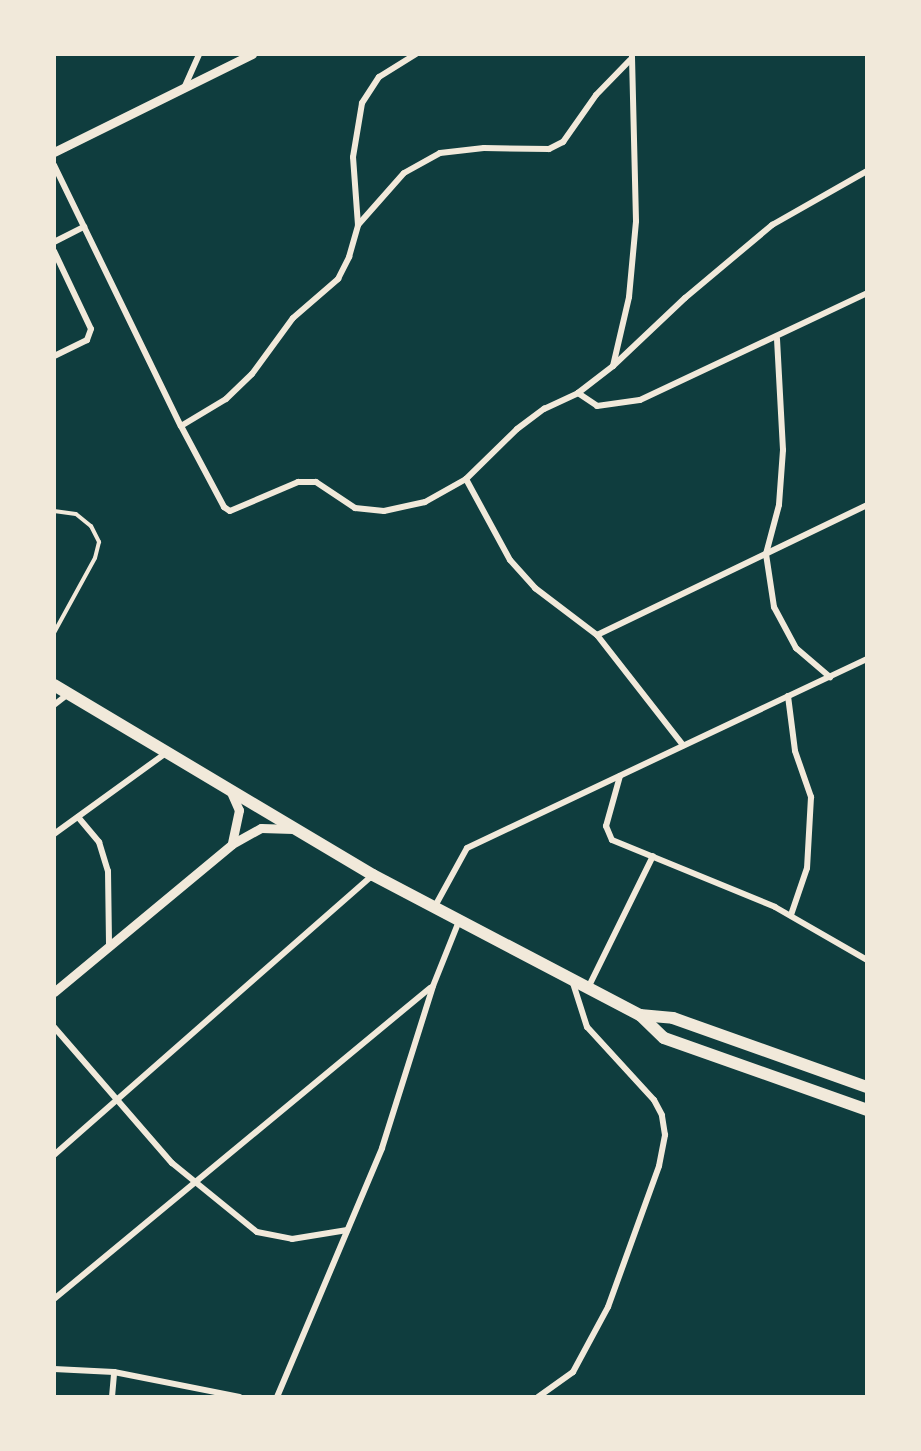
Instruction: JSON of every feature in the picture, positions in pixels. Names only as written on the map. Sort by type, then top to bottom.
[{"type":"highway","points":[[54,685],[373,875],[640,1015],[663,1038],[867,1110]]},
{"type":"highway","points":[[640,1015],[673,1018],[867,1087]]},
{"type":"street","points":[[185,86],[199,54]]},
{"type":"street","points":[[54,152],[252,54]]},
{"type":"street","points":[[181,426],[226,399],[252,374],[294,318],[338,279],[350,257],[358,225],[353,157],[362,103],[379,77],[416,54]]},
{"type":"street","points":[[358,225],[375,201],[404,172],[440,153],[484,148],[549,149],[563,142],[596,95],[631,57]]},
{"type":"street","points":[[613,366],[630,297],[636,221],[631,57]]},
{"type":"street","points":[[54,165],[181,426],[224,507],[230,511],[298,482],[316,482],[355,508],[384,511],[425,502],[466,479],[517,429],[544,410],[578,393],[613,366],[685,298],[772,225],[867,171]]},
{"type":"street","points":[[54,242],[84,227]]},
{"type":"street","points":[[54,251],[91,330],[87,340],[54,356]]},
{"type":"street","points":[[578,393],[597,406],[640,400],[777,339],[867,293]]},
{"type":"street","points":[[777,339],[783,450],[779,505],[766,554],[774,607],[796,648],[830,676]]},
{"type":"street","points":[[466,479],[510,560],[535,588],[597,635],[683,746]]},
{"type":"street","points":[[597,635],[867,505]]},
{"type":"street","points":[[434,909],[449,874],[467,848],[867,659]]},
{"type":"street","points":[[54,705],[69,693]]},
{"type":"street","points":[[788,696],[795,751],[811,797],[804,884],[790,915]]},
{"type":"street","points":[[54,834],[166,753]]},
{"type":"street","points":[[620,776],[606,834],[790,915],[867,960]]},
{"type":"street","points":[[230,790],[239,810],[232,844]]},
{"type":"street","points":[[78,817],[99,842],[108,871],[109,947]]},
{"type":"street","points":[[54,992],[232,844],[261,828],[296,829]]},
{"type":"street","points":[[588,989],[652,856]]},
{"type":"street","points":[[54,1155],[373,875]]},
{"type":"street","points":[[277,1397],[382,1148],[432,986],[459,921]]},
{"type":"street","points":[[538,1397],[573,1372],[608,1307],[659,1166],[665,1135],[662,1115],[654,1100],[587,1026],[572,980]]},
{"type":"street","points":[[54,1299],[432,986]]},
{"type":"street","points":[[54,1027],[194,1184],[257,1232],[274,1238],[319,1237],[347,1230]]},
{"type":"street","points":[[54,1369],[114,1372],[240,1397]]},
{"type":"street","points":[[112,1397],[114,1372]]},
{"type":"lane","points":[[54,511],[76,514],[91,526],[99,542],[95,558],[54,633]]}]
